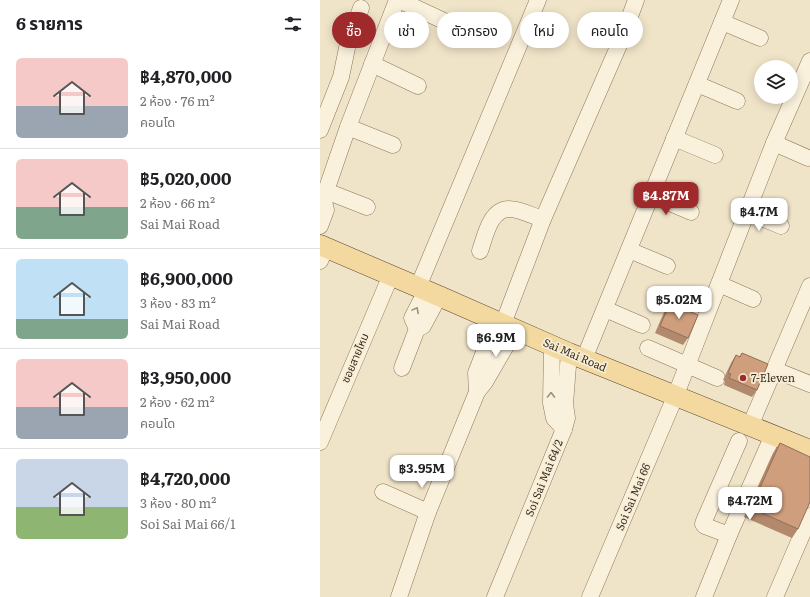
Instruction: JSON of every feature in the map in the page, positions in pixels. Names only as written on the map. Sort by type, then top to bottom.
[{"type":"main road","name":"Sai Mai Road","points":[[322,252],[391,275],[568,353],[676,397],[744,433],[773,435],[810,450]]},
{"type":"street","points":[[320,226],[326,210],[323,195],[372,64],[398,0],[437,18]]},
{"type":"street","points":[[402,368],[417,329],[412,318],[428,292],[538,0]]},
{"type":"street","points":[[399,597],[428,512],[477,392],[476,373],[504,325],[543,219],[622,38],[636,0]]},
{"type":"street","points":[[568,353],[605,309],[731,0]]},
{"type":"street","points":[[320,130],[341,77],[347,48],[361,8]]},
{"type":"street","points":[[722,22],[760,38]]},
{"type":"street","points":[[372,64],[418,86]]},
{"type":"street","name":"Soi Sai Mai 66","points":[[590,597],[676,397],[687,365],[774,143],[808,69]]},
{"type":"street","points":[[697,84],[736,101]]},
{"type":"street","points":[[348,127],[393,145]]},
{"type":"street","points":[[674,138],[715,155]]},
{"type":"street","points":[[774,143],[808,158]]},
{"type":"street","points":[[323,195],[367,207]]},
{"type":"street","points":[[651,195],[691,212]]},
{"type":"street","points":[[480,251],[491,221],[496,214],[509,209],[543,219]]},
{"type":"street","points":[[748,212],[781,226]]},
{"type":"street","points":[[629,250],[667,266]]},
{"type":"street","name":"ซอยสายไหม","points":[[320,442],[391,275]]},
{"type":"street","points":[[719,284],[753,299]]},
{"type":"street","points":[[729,535],[703,524],[744,433],[806,305],[810,286]]},
{"type":"street","points":[[605,309],[642,325]]},
{"type":"street","points":[[648,348],[717,378]]},
{"type":"street","name":"Soi Sai Mai 64/2","points":[[496,597],[564,429],[554,418],[551,403],[568,353]]},
{"type":"street","points":[[775,370],[810,384]]},
{"type":"street","points":[[704,597],[729,535],[773,435]]},
{"type":"street","points":[[383,492],[428,512]]},
{"type":"street","points":[[775,597],[810,516]]},
{"type":"building","points":[[670,303],[698,315],[688,338],[660,326]]},
{"type":"building","points":[[742,353],[768,364],[757,390],[729,378],[731,374],[728,373],[736,355],[740,357]]},
{"type":"building","points":[[780,443],[810,457],[810,502],[798,529],[751,508]]},
{"type":"place","name":"7-Eleven","points":[[743,378]]}]
